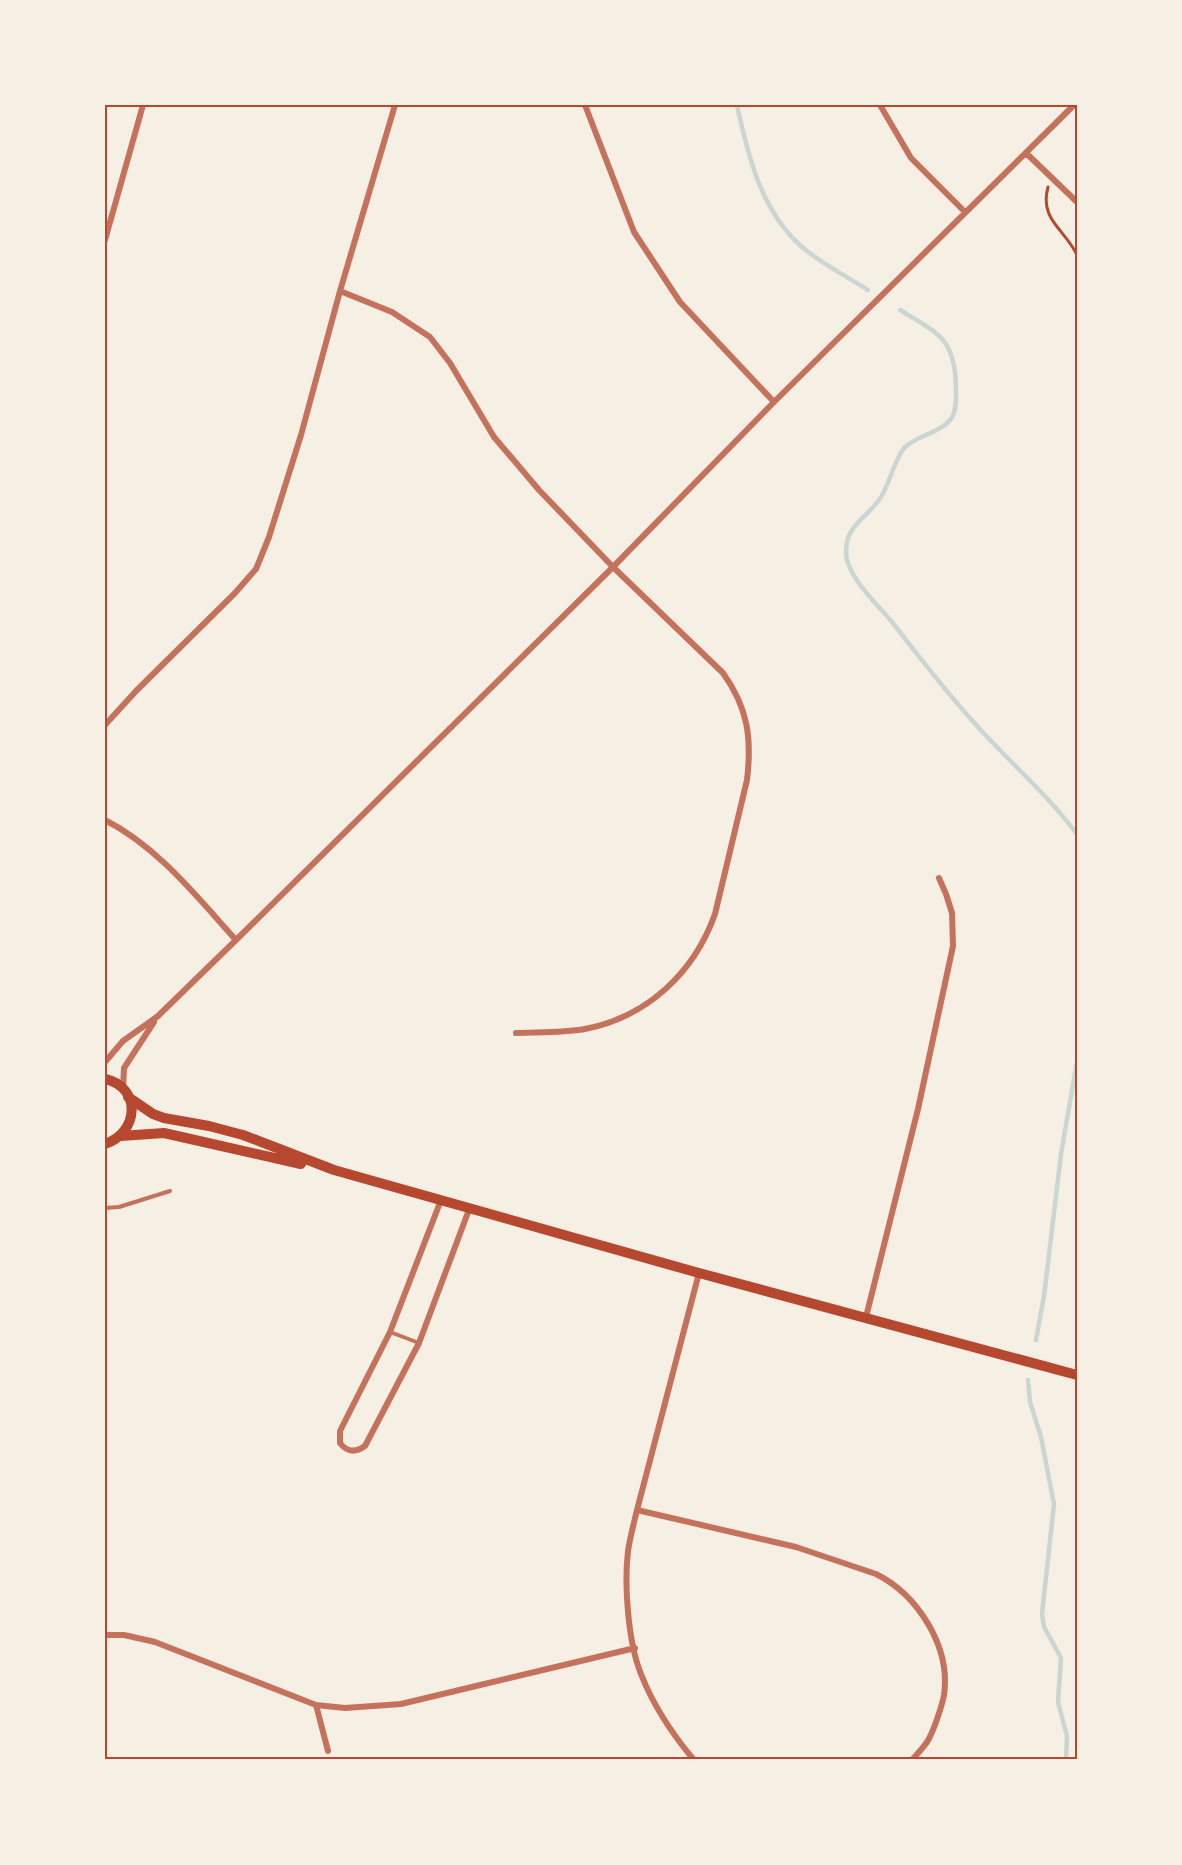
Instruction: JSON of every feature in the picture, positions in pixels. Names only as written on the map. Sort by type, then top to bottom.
[{"type":"main road","points":[[105,1079],[118,1085],[153,1114],[243,1136],[334,1170]]},
{"type":"main road","points":[[105,1144],[115,1141],[128,1127],[132,1109],[126,1093]]},
{"type":"main road","points":[[121,1136],[164,1133],[334,1170],[699,1273],[1077,1375]]},
{"type":"street","points":[[105,240],[143,105]]},
{"type":"street","points":[[105,725],[256,569],[269,537],[298,446],[340,291],[395,105]]},
{"type":"street","points":[[585,105],[634,232],[680,302],[774,402]]},
{"type":"street","points":[[880,105],[911,158],[965,212]]},
{"type":"street","points":[[105,1062],[123,1041],[158,1016],[236,940],[613,567],[774,402],[1074,105]]},
{"type":"street","points":[[1026,153],[1077,202]]},
{"type":"street","points":[[340,291],[392,312],[430,337],[450,363],[494,437],[539,490],[613,567],[723,673],[734,687],[747,721],[749,758],[747,780],[715,914],[698,952],[670,987],[632,1014],[612,1022],[568,1031],[516,1033]]},
{"type":"street","points":[[105,820],[120,828],[162,862],[236,940]]},
{"type":"street","points":[[866,1317],[918,1109],[953,946],[952,913],[939,878]]},
{"type":"street","points":[[126,1093],[124,1068],[158,1016]]},
{"type":"street","points":[[441,1200],[390,1332],[340,1431],[340,1443],[352,1451],[358,1451],[365,1446],[419,1344],[470,1207]]},
{"type":"street","points":[[694,1760],[656,1705],[640,1672],[628,1611],[626,1581],[628,1550],[637,1510],[699,1273]]},
{"type":"street","points":[[637,1510],[806,1551],[876,1574],[888,1580],[914,1603],[936,1639],[944,1666],[944,1695],[928,1741],[912,1760]]},
{"type":"street","points":[[105,1635],[124,1635],[155,1642],[316,1705],[345,1708],[401,1704],[634,1648]]},
{"type":"street","points":[[316,1705],[328,1751]]},
{"type":"lane","points":[[105,1208],[170,1191]]},
{"type":"lane","points":[[390,1332],[419,1344]]},
{"type":"path","points":[[1051,177],[1046,196],[1046,208],[1049,217],[1068,238],[1077,255]]},
{"type":"waterway","points":[[737,105],[758,182],[776,217],[802,247],[868,290]]},
{"type":"waterway","points":[[900,310],[935,332],[948,348],[955,371],[955,408],[953,416],[946,424],[910,443],[901,452],[883,494],[849,535],[847,560],[856,580],[954,700],[1077,834]]},
{"type":"waterway","points":[[1036,1340],[1044,1296],[1061,1154],[1077,1062]]},
{"type":"waterway","points":[[1028,1380],[1030,1402],[1041,1437],[1054,1504],[1042,1614],[1044,1627],[1061,1658],[1058,1702],[1067,1736],[1066,1760]]}]
